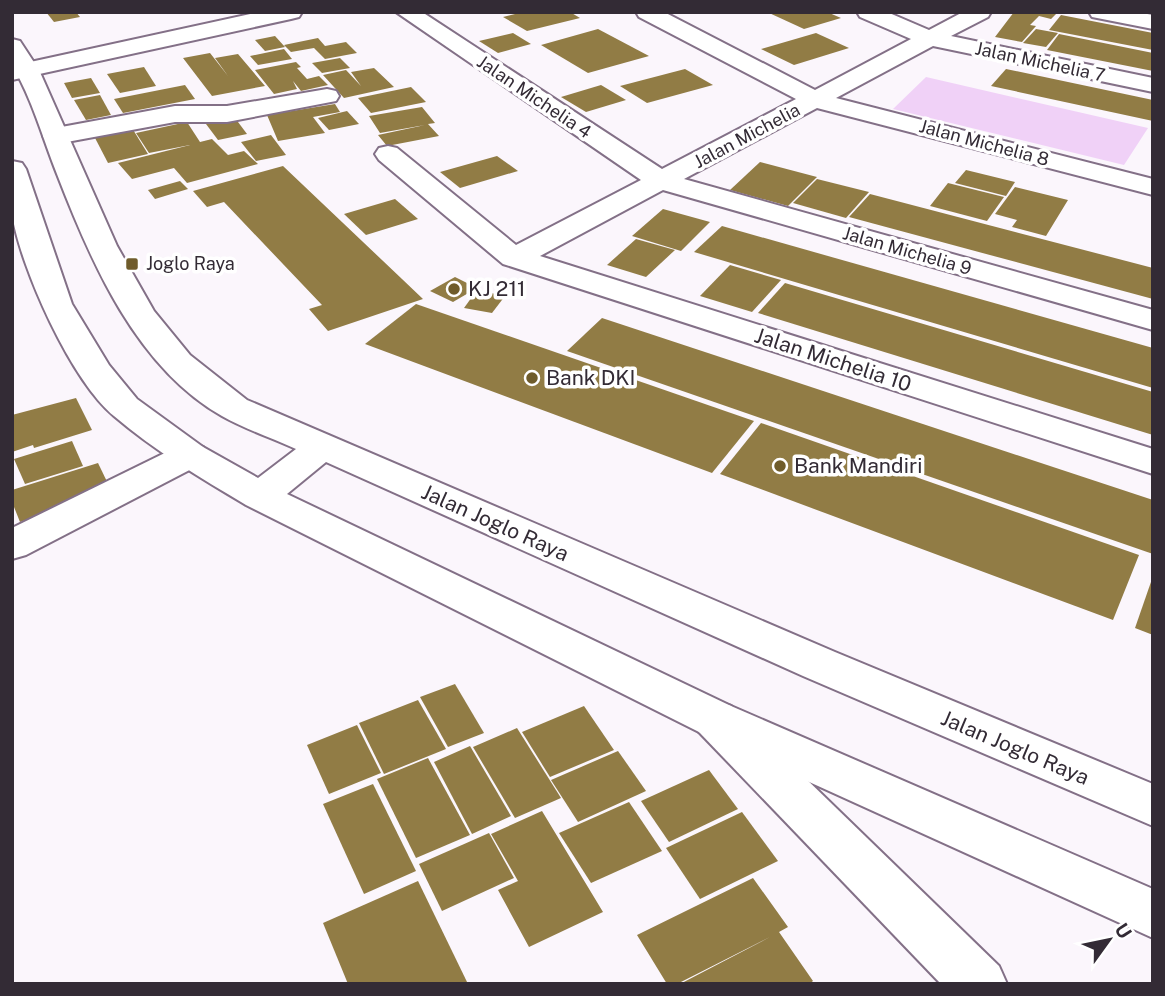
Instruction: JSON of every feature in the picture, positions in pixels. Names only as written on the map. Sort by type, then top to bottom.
[{"type":"street","points":[[19,54],[291,12]]},
{"type":"street","name":"Jalan Michelia 4","points":[[407,12],[661,181]]},
{"type":"street","name":"Jalan Michelia 8","points":[[647,12],[816,100],[1153,187]]},
{"type":"street","name":"Jalan Michelia 7","points":[[868,12],[928,38],[1153,85]]},
{"type":"street","name":"Jalan Michelia","points":[[513,258],[979,12]]},
{"type":"street","points":[[1100,12],[1153,22]]},
{"type":"street","name":"Jalan Joglo Raya","points":[[19,54],[116,276],[161,344],[191,376],[234,408],[1153,806]]},
{"type":"street","points":[[56,136],[175,114],[227,114],[327,96]]},
{"type":"street","points":[[388,154],[513,258]]},
{"type":"street","points":[[12,169],[56,304],[94,369],[124,407],[190,455],[260,496],[715,719],[1153,914]]},
{"type":"street","name":"Jalan Michelia 9","points":[[661,181],[1153,320]]},
{"type":"street","name":"Jalan Michelia 10","points":[[513,258],[1153,463]]},
{"type":"street","points":[[260,496],[321,447]]},
{"type":"street","points":[[12,545],[190,455]]},
{"type":"street","points":[[715,719],[979,984]]},
{"type":"shaded area","points":[[926,77],[1148,128],[1124,165],[893,109]]},
{"type":"building","points":[[46,12],[76,12],[80,17],[54,22]]},
{"type":"building","points":[[523,12],[570,12],[580,18],[527,31],[503,17]]},
{"type":"building","points":[[767,12],[827,12],[841,18],[804,29]]},
{"type":"building","points":[[1014,12],[1057,13],[1051,19],[1039,16],[1030,25],[1036,26],[1022,42],[995,37]]},
{"type":"building","points":[[1061,15],[1153,33],[1153,50],[1049,30]]},
{"type":"building","points":[[598,29],[649,56],[588,73],[541,45]]},
{"type":"building","points":[[1036,29],[1058,33],[1046,47],[1023,43]]},
{"type":"building","points":[[513,33],[531,44],[498,53],[479,41]]},
{"type":"building","points":[[816,33],[849,48],[794,65],[761,49]]},
{"type":"building","points":[[1059,34],[1153,53],[1153,71],[1047,50]]},
{"type":"building","points":[[275,36],[285,47],[265,51],[255,40]]},
{"type":"building","points":[[318,38],[325,46],[346,42],[357,53],[325,59],[314,48],[291,52],[284,45]]},
{"type":"building","points":[[284,49],[292,59],[258,65],[250,56]]},
{"type":"building","points":[[210,53],[228,76],[215,58],[238,54],[265,86],[212,96],[183,58]]},
{"type":"building","points":[[340,58],[350,68],[322,73],[312,63]]},
{"type":"building","points":[[296,62],[301,67],[297,68],[307,79],[319,76],[328,85],[301,91],[293,81],[297,89],[274,94],[255,70]]},
{"type":"building","points":[[144,67],[156,86],[120,93],[107,74]]},
{"type":"building","points":[[374,68],[394,87],[344,98],[323,75],[346,70],[361,86],[351,72]]},
{"type":"building","points":[[685,69],[713,85],[647,103],[620,86]]},
{"type":"building","points":[[1006,69],[1153,100],[1153,121],[991,86]]},
{"type":"building","points":[[91,78],[100,93],[72,98],[64,83]]},
{"type":"building","points":[[185,85],[195,99],[123,113],[114,99]]},
{"type":"building","points":[[601,85],[626,100],[586,112],[561,97]]},
{"type":"building","points":[[411,87],[426,102],[371,113],[358,98]]},
{"type":"building","points":[[100,95],[111,115],[86,120],[74,100]]},
{"type":"building","points":[[335,104],[340,112],[313,117],[325,133],[278,141],[267,115]]},
{"type":"building","points":[[422,107],[435,123],[428,124],[439,136],[387,146],[378,135],[425,125],[380,133],[369,116]]},
{"type":"building","points":[[347,111],[359,124],[329,130],[318,118]]},
{"type":"building","points":[[232,114],[247,134],[218,140],[203,120]]},
{"type":"building","points":[[187,122],[200,142],[212,139],[228,155],[244,151],[258,164],[187,183],[174,168],[132,179],[118,163],[190,145],[149,153],[136,133]]},
{"type":"building","points":[[132,128],[148,154],[108,163],[94,136]]},
{"type":"building","points":[[271,135],[286,155],[256,161],[241,142]]},
{"type":"building","points":[[497,156],[518,171],[460,188],[440,172]]},
{"type":"building","points":[[760,162],[817,177],[788,206],[730,190]]},
{"type":"building","points":[[283,166],[423,299],[328,331],[309,309],[322,305],[224,202],[207,207],[193,191]]},
{"type":"building","points":[[966,170],[1015,182],[1006,196],[955,183]]},
{"type":"building","points":[[817,179],[869,192],[846,218],[793,203]]},
{"type":"building","points":[[180,181],[188,189],[155,199],[148,190]]},
{"type":"building","points":[[948,183],[1004,197],[987,221],[930,206]]},
{"type":"building","points":[[1015,187],[1068,200],[1046,236],[1012,227],[1017,220],[995,214]]},
{"type":"building","points":[[870,194],[1153,268],[1153,299],[849,217]]},
{"type":"building","points":[[395,199],[418,219],[366,235],[344,214]]},
{"type":"building","points":[[663,209],[710,222],[681,251],[632,236]]},
{"type":"building","points":[[722,226],[1153,348],[1153,388],[694,252]]},
{"type":"building","points":[[636,239],[675,250],[646,277],[607,265]]},
{"type":"building","points":[[730,265],[781,280],[752,312],[700,296]]},
{"type":"building","name":"KJ 211","points":[[455,277],[477,288],[453,302],[430,291]]},
{"type":"building","points":[[785,283],[1153,392],[1153,435],[758,313]]},
{"type":"building","points":[[477,290],[505,296],[492,313],[464,308]]},
{"type":"building","points":[[416,304],[754,421],[712,473],[365,344]]},
{"type":"building","points":[[602,318],[1153,500],[1153,554],[567,351]]},
{"type":"building","points":[[76,398],[92,430],[12,452],[12,415]]},
{"type":"building","points":[[761,423],[1139,555],[1113,620],[720,474]]},
{"type":"building","points":[[72,441],[83,466],[25,484],[14,459]]},
{"type":"building","points":[[98,463],[112,492],[20,522],[12,502],[12,490]]},
{"type":"building","points":[[1153,579],[1153,635],[1135,628]]},
{"type":"building","points":[[455,684],[484,733],[448,747],[420,697]]},
{"type":"building","points":[[418,700],[446,749],[384,774],[359,723]]},
{"type":"building","points":[[584,706],[614,750],[550,777],[522,732]]},
{"type":"building","points":[[357,725],[381,773],[329,794],[307,745]]},
{"type":"building","points":[[517,728],[561,798],[515,818],[473,747]]},
{"type":"building","points":[[470,746],[511,816],[472,834],[434,762]]},
{"type":"building","points":[[618,751],[646,791],[578,822],[551,780]]},
{"type":"building","points":[[428,758],[470,835],[416,858],[377,779]]},
{"type":"building","points":[[709,770],[738,809],[669,842],[641,801]]},
{"type":"building","points":[[373,784],[416,871],[364,894],[323,804]]},
{"type":"building","points":[[629,802],[662,851],[591,883],[559,833]]},
{"type":"building","points":[[542,811],[603,912],[529,947],[498,890],[518,881],[491,834]]},
{"type":"building","points":[[742,812],[778,861],[700,899],[666,848]]},
{"type":"building","points":[[489,833],[514,878],[442,911],[419,864]]},
{"type":"building","points":[[753,878],[788,927],[779,932],[813,981],[809,984],[680,984],[770,937],[677,984],[667,984],[637,935]]},
{"type":"building","points":[[418,881],[468,984],[348,984],[323,923]]},
{"type":"place","name":"Joglo Raya","points":[[132,264]]},
{"type":"place","name":"KJ 211","points":[[454,289]]},
{"type":"place","name":"Bank DKI","points":[[532,378]]},
{"type":"place","name":"Bank Mandiri","points":[[780,466]]}]
